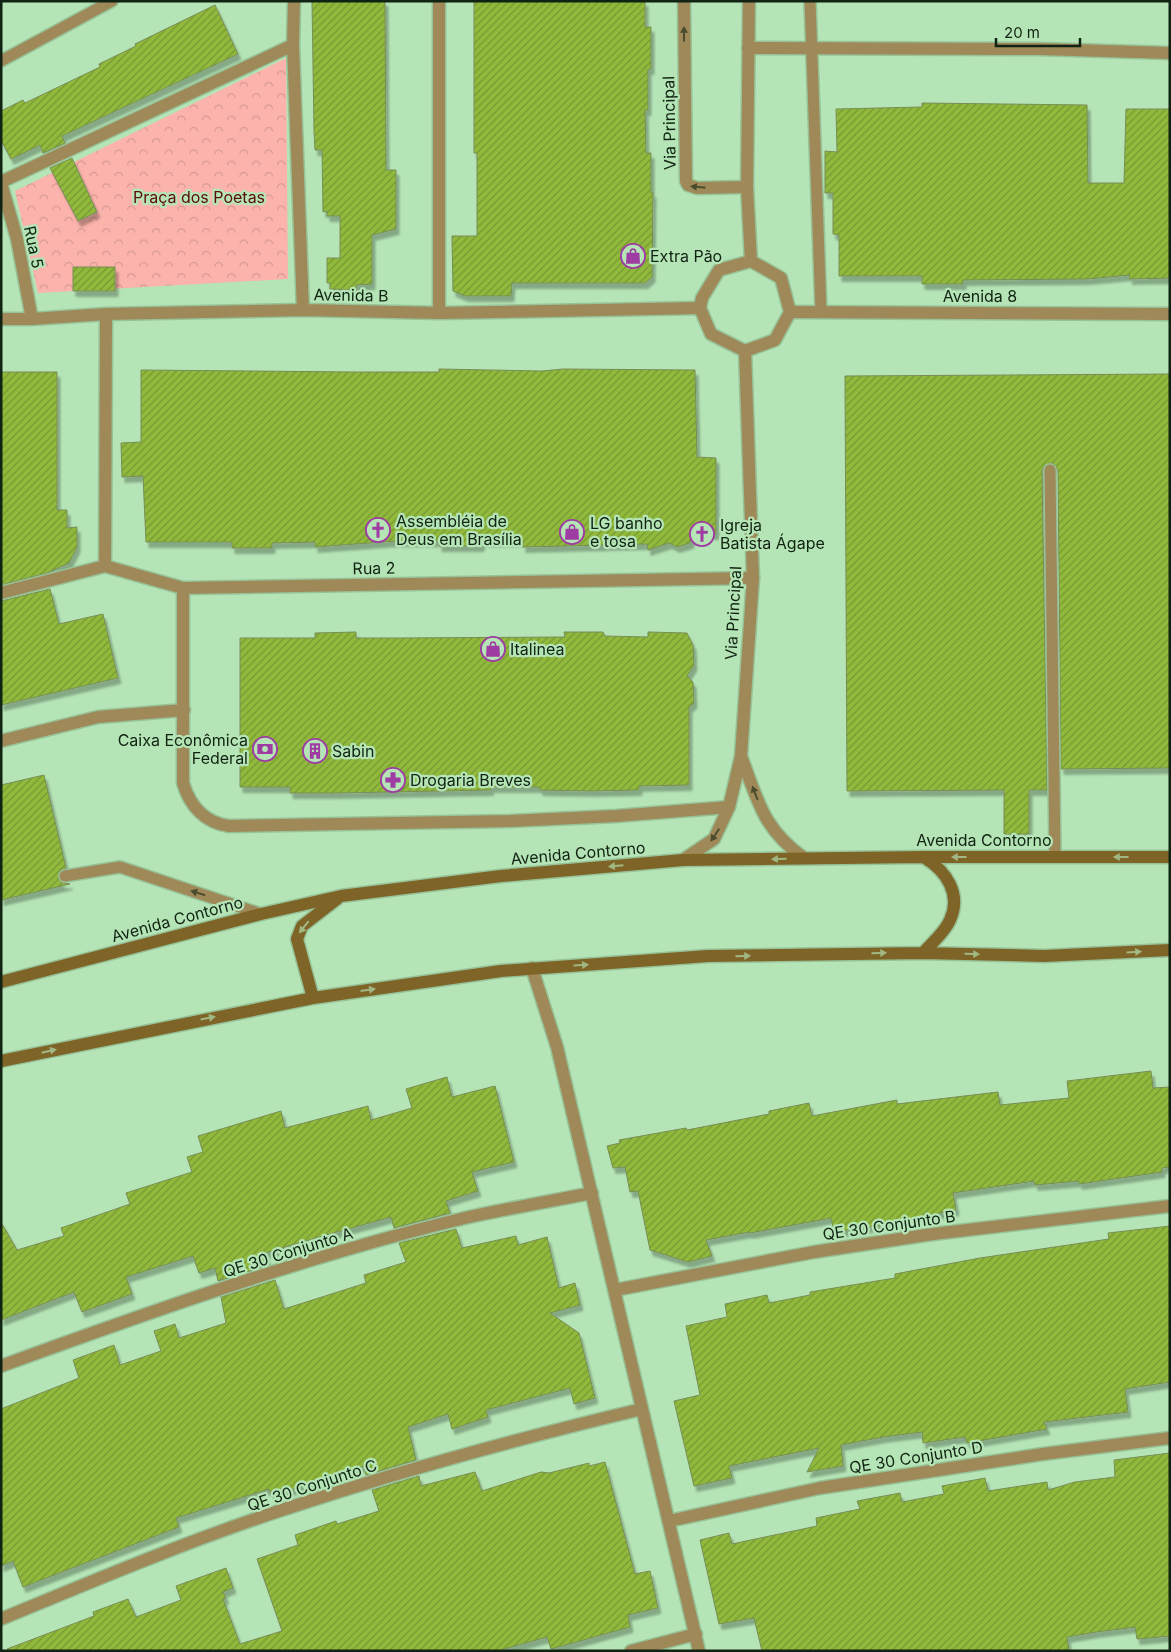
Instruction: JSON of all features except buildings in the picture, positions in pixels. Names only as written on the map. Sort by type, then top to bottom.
[{"type":"main road","name":"Avenida Contorno","points":[[1,982],[261,914],[341,896],[501,876],[683,860],[1055,856],[1170,857]]},
{"type":"main road","points":[[923,857],[939,866],[950,882],[954,901],[950,920],[923,953]]},
{"type":"main road","points":[[313,998],[298,952],[297,939],[302,926],[341,896]]},
{"type":"main road","points":[[1,1061],[313,998],[532,968],[708,956],[923,953],[1044,956],[1170,950]]},
{"type":"street","points":[[294,1],[293,45],[303,310]]},
{"type":"street","points":[[439,1],[437,108],[439,313]]},
{"type":"street","name":"Via Principal","points":[[684,1],[686,181],[688,185],[697,188],[747,187]]},
{"type":"street","points":[[749,1],[747,187],[751,262]]},
{"type":"street","points":[[1,183],[293,45]]},
{"type":"street","points":[[748,48],[1040,49],[1170,53]]},
{"type":"street","name":"Rua 5","points":[[1,183],[17,239],[32,320]]},
{"type":"street","points":[[751,262],[781,278],[790,312],[774,340],[744,351],[711,334],[700,308],[702,298],[719,270],[751,262]]},
{"type":"street","name":"Avenida B","points":[[1,319],[32,320],[106,314],[303,310],[439,313],[700,308]]},
{"type":"street","name":"Avenida 8","points":[[790,312],[1170,314]]},
{"type":"street","points":[[1,593],[104,566],[106,314]]},
{"type":"street","name":"Via Principal","points":[[683,860],[714,839],[729,807],[741,756],[753,578],[744,351]]},
{"type":"street","name":"Rua 2","points":[[104,566],[183,588],[753,578]]},
{"type":"street","points":[[183,588],[183,783],[187,796],[194,806],[217,824],[229,826],[510,821],[616,816],[729,807]]},
{"type":"street","points":[[1,741],[98,717],[184,710]]},
{"type":"street","name":"Via Principal","points":[[741,756],[765,818],[785,844],[804,858]]},
{"type":"street","points":[[532,968],[557,1047],[699,1651]]},
{"type":"street","name":"QE 30 Conjunto A","points":[[1,1366],[143,1314],[302,1263],[469,1217],[592,1193]]},
{"type":"street","name":"QE 30 Conjunto B","points":[[615,1290],[814,1252],[933,1234],[1170,1206]]},
{"type":"street","name":"QE 30 Conjunto C","points":[[1,1619],[175,1548],[279,1511],[522,1438],[642,1408]]},
{"type":"street","name":"QE 30 Conjunto D","points":[[669,1521],[820,1488],[1043,1454],[1170,1438]]},
{"type":"street","points":[[632,1651],[696,1634]]},
{"type":"lane","points":[[1,61],[112,1]]},
{"type":"lane","points":[[810,1],[810,49],[821,312]]},
{"type":"lane","points":[[1050,470],[1055,856]]},
{"type":"lane","points":[[65,876],[120,867],[261,914]]},
{"type":"green space","name":"Praça dos Poetas","points":[[286,58],[288,279],[38,293],[15,191]]},
{"type":"place","name":"Extra Pão","points":[[633,256]]},
{"type":"place","name":"Assembléia de Deus em Brasília","points":[[378,530]]},
{"type":"place","name":"LG banho e tosa","points":[[572,532]]},
{"type":"place","name":"Igreja Batista Ágape","points":[[702,534]]},
{"type":"place","name":"Italinea","points":[[493,649]]},
{"type":"place","name":"Caixa Econômica Federal","points":[[265,749]]},
{"type":"place","name":"Sabin","points":[[315,751]]},
{"type":"place","name":"Drogaria Breves","points":[[393,780]]}]
